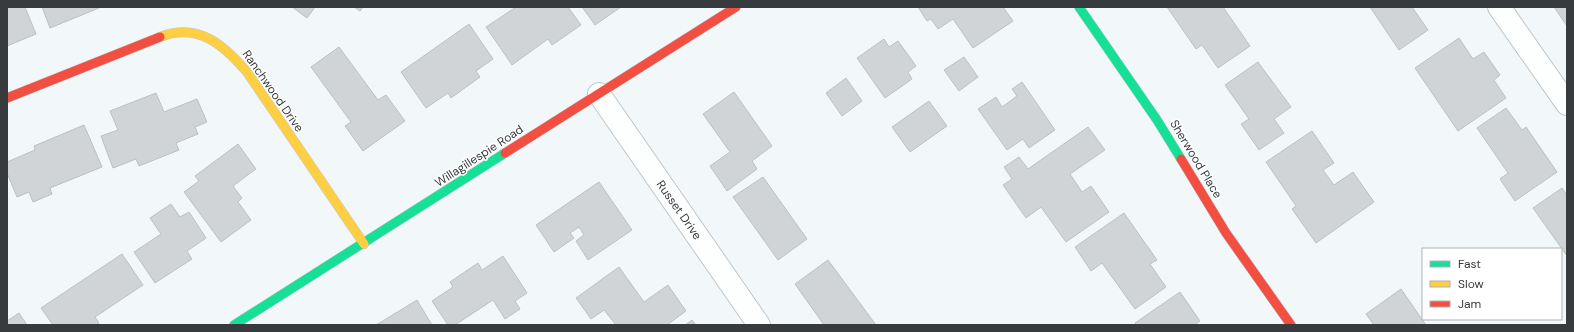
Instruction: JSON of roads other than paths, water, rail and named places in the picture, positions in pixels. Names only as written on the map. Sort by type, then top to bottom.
[{"type":"street","name":"Willagillespie Road","points":[[234,325],[736,7]]},
{"type":"street","name":"Sherwood Place","points":[[1079,7],[1157,120],[1226,233],[1290,325]]},
{"type":"street","points":[[1499,7],[1566,99]]},
{"type":"street","name":"Ranchwood Drive","points":[[7,98],[168,34],[181,31],[196,33],[210,38],[224,46],[247,72],[364,244]]},
{"type":"street","name":"Russet Drive","points":[[599,94],[759,325]]}]
